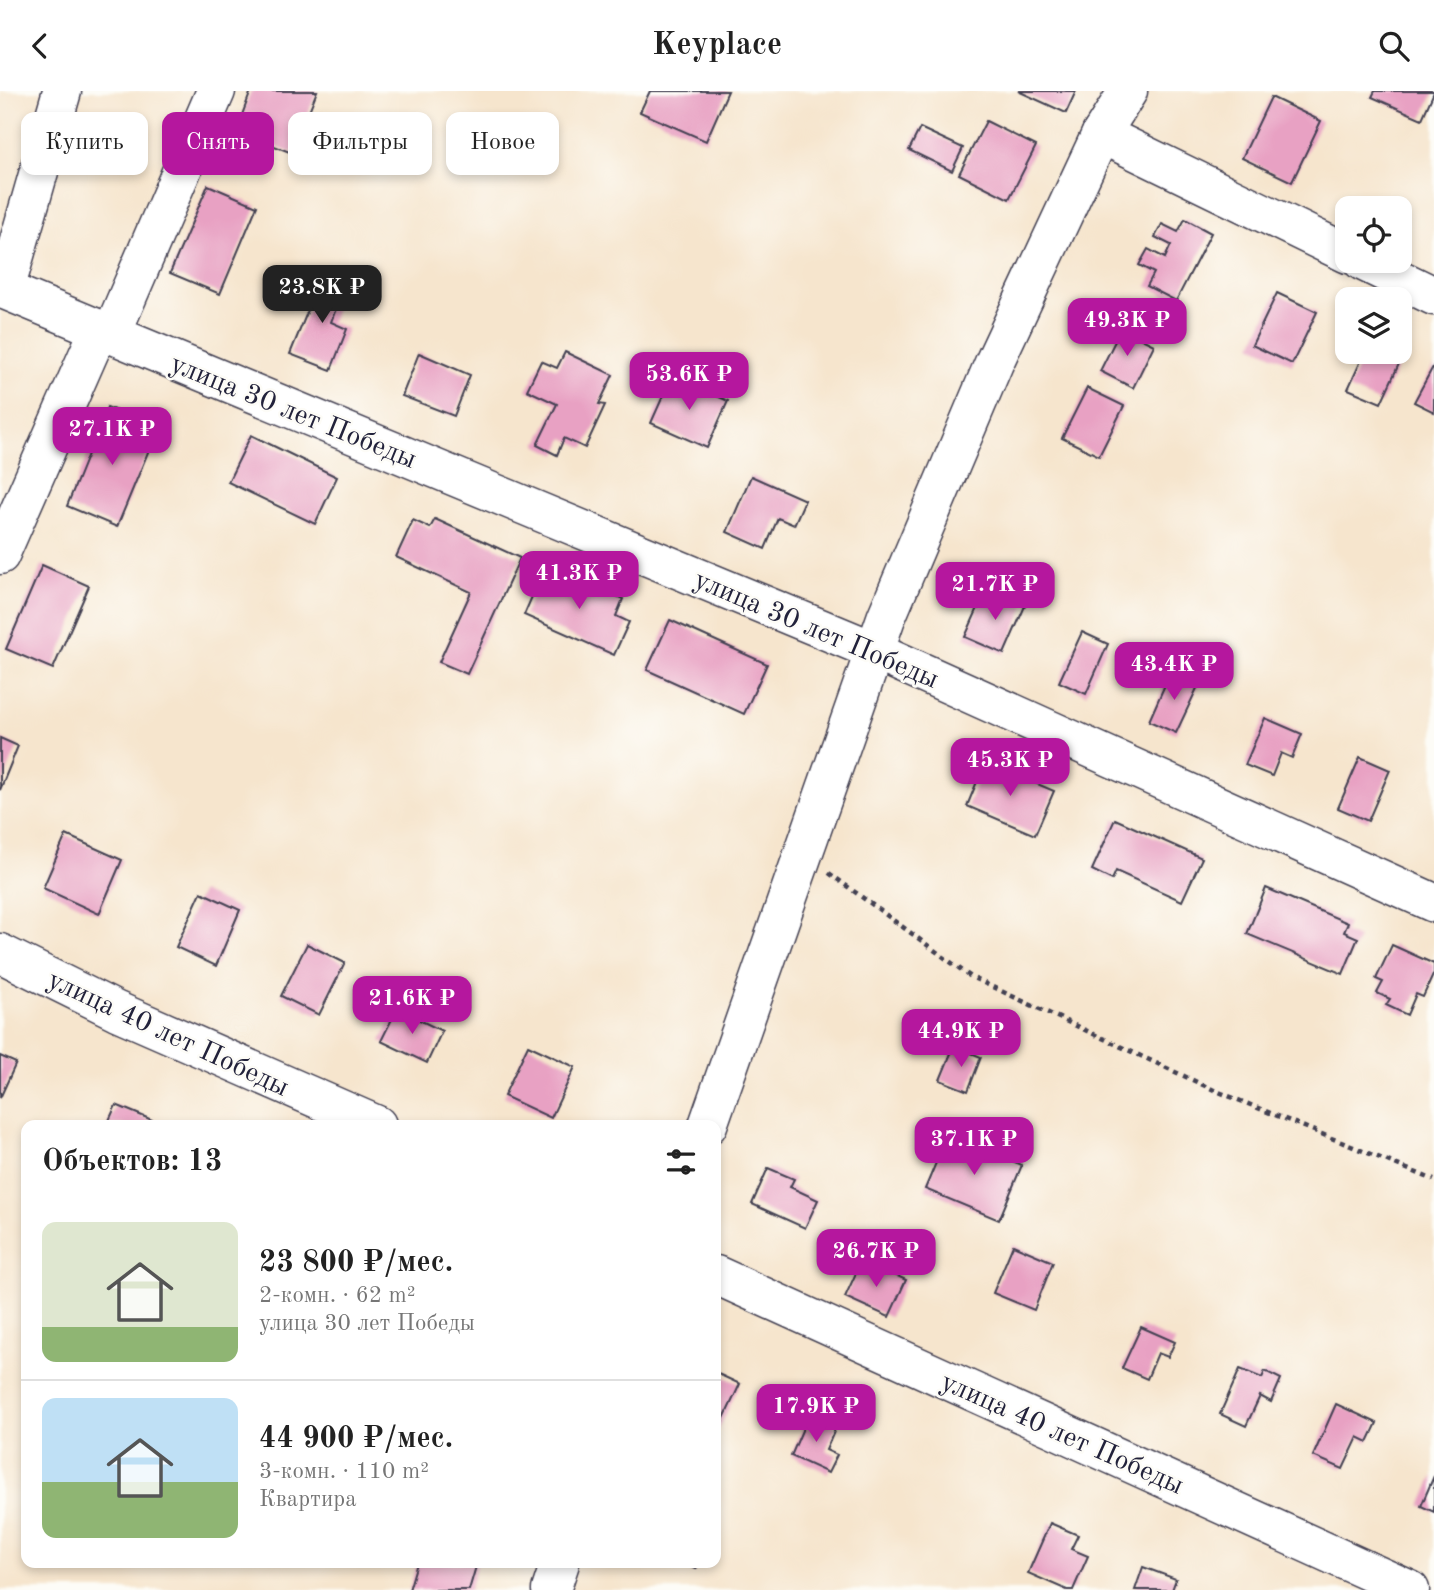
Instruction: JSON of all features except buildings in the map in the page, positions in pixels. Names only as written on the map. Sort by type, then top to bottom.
[{"type":"street","points":[[3,289],[62,91]]},
{"type":"street","points":[[0,555],[216,91]]},
{"type":"street","points":[[710,1120],[886,618],[994,363],[1101,134],[1128,91]]},
{"type":"street","points":[[1101,134],[1335,248]]},
{"type":"street","points":[[1387,273],[1434,296]]},
{"type":"street","name":"улица 30 лет Победы","points":[[3,289],[875,651],[1434,903]]},
{"type":"street","name":"улица 40 лет Победы","points":[[0,953],[117,1011],[366,1120]]},
{"type":"street","name":"улица 40 лет Победы","points":[[721,1277],[1409,1590]]},
{"type":"street","points":[[551,1590],[559,1568]]},
{"type":"path","points":[[804,855],[971,977],[1214,1090],[1434,1180]]}]
